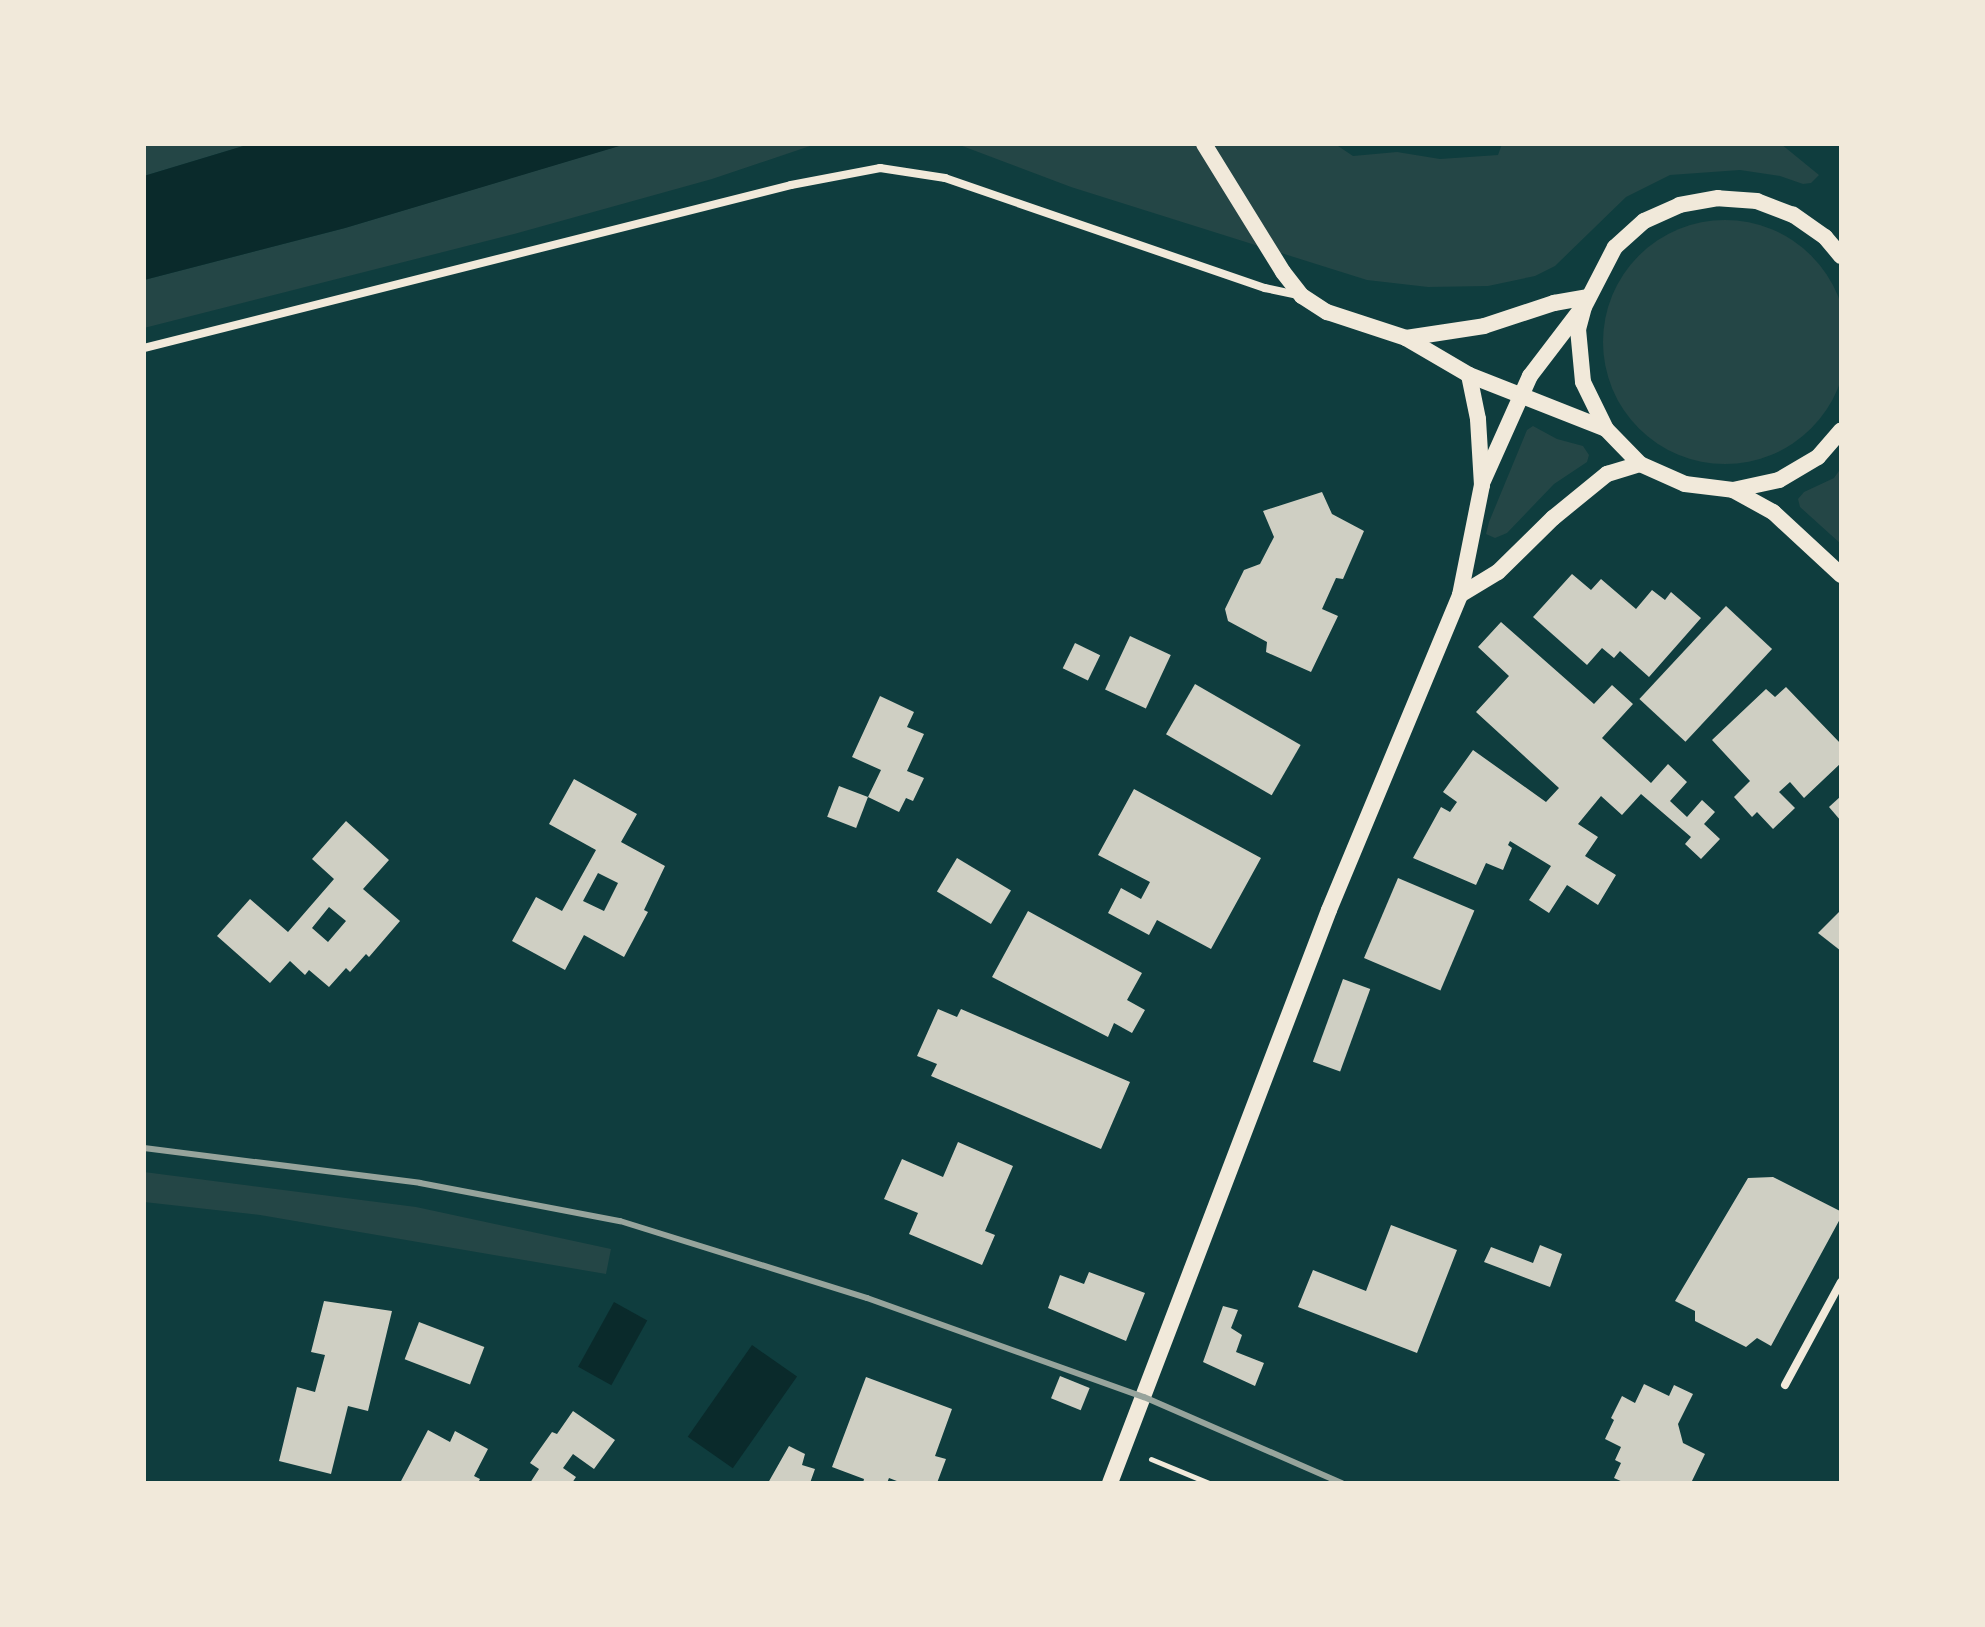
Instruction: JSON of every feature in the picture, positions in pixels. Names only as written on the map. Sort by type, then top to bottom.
[{"type":"main road","points":[[1204,144],[1283,272],[1302,296],[1327,312],[1406,338],[1469,375],[1606,429]]},
{"type":"main road","points":[[1841,256],[1825,237],[1793,215],[1757,201],[1718,198],[1680,205],[1644,221],[1615,247],[1586,302],[1578,329],[1583,382],[1606,429],[1640,464],[1685,484],[1733,490],[1779,480],[1818,457],[1841,431]]},
{"type":"main road","points":[[1406,338],[1484,326],[1554,303],[1586,302]]},
{"type":"main road","points":[[1110,1483],[1329,910],[1460,595],[1482,485],[1522,395],[1562,330],[1586,302]]},
{"type":"main road","points":[[1469,375],[1478,419],[1482,485]]},
{"type":"main road","points":[[1460,595],[1498,572],[1553,518],[1607,474],[1640,464]]},
{"type":"main road","points":[[1733,490],[1773,512],[1841,575]]},
{"type":"street","points":[[144,348],[791,185],[880,168],[945,178],[1265,288],[1302,296]]},
{"type":"street","points":[[1785,1385],[1841,1282]]},
{"type":"path","points":[[1124,1448],[1209,1483]]},
{"type":"shaded area","points":[[144,144],[250,144],[144,176]]},
{"type":"shaded area","points":[[250,144],[626,144],[345,228],[144,280],[144,176]]},
{"type":"shaded area","points":[[625,144],[816,144],[712,179],[514,234],[144,328],[144,280],[345,228]]},
{"type":"shaded area","points":[[957,144],[1335,144],[1353,156],[1397,152],[1440,159],[1498,155],[1502,144],[1781,144],[1819,175],[1811,183],[1803,184],[1780,176],[1740,170],[1670,175],[1626,197],[1555,266],[1535,276],[1488,286],[1428,287],[1367,280],[1071,187]]},
{"type":"shaded area","points":[[1725,220],[1749,222],[1772,229],[1793,240],[1811,256],[1827,274],[1838,295],[1845,318],[1845,366],[1838,389],[1827,410],[1811,428],[1793,444],[1772,455],[1749,462],[1725,464],[1701,462],[1678,455],[1657,444],[1639,428],[1623,410],[1612,389],[1605,366],[1603,342],[1605,318],[1612,295],[1623,274],[1639,256],[1657,240],[1678,229],[1701,222]]},
{"type":"shaded area","points":[[1533,426],[1557,439],[1583,446],[1589,455],[1587,462],[1554,484],[1507,533],[1495,538],[1486,534],[1489,522],[1527,430]]},
{"type":"shaded area","points":[[1841,468],[1841,544],[1800,507],[1798,499],[1804,492],[1834,478]]},
{"type":"shaded area","points":[[144,1172],[416,1207],[611,1249],[606,1274],[260,1215],[144,1202]]},
{"type":"shaded area","points":[[614,1302],[647,1320],[611,1385],[578,1367]]},
{"type":"shaded area","points":[[752,1345],[797,1377],[733,1468],[688,1437]]},
{"type":"building","points":[[1322,492],[1332,514],[1364,531],[1343,579],[1336,578],[1322,609],[1338,616],[1311,672],[1266,652],[1267,642],[1228,621],[1225,609],[1244,570],[1260,564],[1274,537],[1263,511]]},
{"type":"building","points":[[1572,574],[1591,590],[1601,579],[1636,609],[1652,590],[1665,600],[1671,592],[1701,618],[1649,677],[1620,651],[1614,658],[1602,648],[1587,665],[1533,617]]},
{"type":"building","points":[[1726,606],[1772,649],[1685,742],[1639,699]]},
{"type":"building","points":[[1501,622],[1594,704],[1612,685],[1633,704],[1602,738],[1651,783],[1668,764],[1687,782],[1670,801],[1687,817],[1702,800],[1715,812],[1704,824],[1720,839],[1701,859],[1685,844],[1691,837],[1641,794],[1622,815],[1601,796],[1578,824],[1598,837],[1585,856],[1616,875],[1598,905],[1567,885],[1549,913],[1529,900],[1551,866],[1510,841],[1508,845],[1512,848],[1503,870],[1486,863],[1476,885],[1413,858],[1441,807],[1450,812],[1457,802],[1443,792],[1473,750],[1546,802],[1559,788],[1476,712],[1509,676],[1478,647]]},
{"type":"building","points":[[1130,636],[1171,655],[1146,708],[1105,689]]},
{"type":"building","points":[[1075,643],[1100,655],[1088,680],[1063,668]]},
{"type":"building","points":[[1195,684],[1301,745],[1272,795],[1166,734]]},
{"type":"building","points":[[1786,687],[1841,744],[1841,763],[1804,798],[1790,782],[1779,792],[1795,808],[1773,829],[1757,812],[1752,817],[1734,797],[1750,781],[1712,740],[1766,689],[1775,697]]},
{"type":"building","points":[[880,696],[914,712],[907,727],[924,734],[907,771],[924,778],[913,801],[906,798],[899,812],[868,797],[881,770],[852,757]]},
{"type":"building","points":[[574,779],[637,814],[621,842],[665,866],[644,910],[648,912],[624,957],[584,935],[565,970],[512,941],[536,897],[562,911],[596,850],[549,824]],"holes":[[[598,873],[618,883],[604,911],[583,901]]]},
{"type":"building","points":[[839,786],[868,797],[856,828],[827,817]]},
{"type":"building","points":[[1134,789],[1261,858],[1211,949],[1157,920],[1149,935],[1108,913],[1121,888],[1141,899],[1150,882],[1098,855]]},
{"type":"building","points":[[1841,796],[1841,821],[1829,807]]},
{"type":"building","points":[[346,821],[389,860],[363,889],[400,921],[369,957],[366,954],[350,972],[346,968],[329,987],[309,970],[305,975],[290,961],[270,983],[217,936],[250,899],[288,932],[334,879],[312,859]],"holes":[[[329,907],[346,921],[328,942],[312,928]]]},
{"type":"building","points":[[957,858],[1011,890],[991,924],[937,891]]},
{"type":"building","points":[[1398,878],[1474,910],[1440,991],[1364,958]]},
{"type":"building","points":[[1841,910],[1841,951],[1818,933]]},
{"type":"building","points":[[1028,911],[1142,973],[1127,1000],[1145,1010],[1132,1033],[1114,1023],[1108,1037],[992,977]]},
{"type":"building","points":[[1343,979],[1370,989],[1340,1072],[1313,1062]]},
{"type":"building","points":[[938,1009],[957,1017],[961,1009],[1130,1082],[1101,1149],[931,1076],[937,1064],[917,1056]]},
{"type":"building","points":[[958,1142],[1013,1166],[985,1231],[995,1235],[982,1265],[909,1234],[918,1213],[884,1199],[902,1159],[943,1177]]},
{"type":"building","points":[[1773,1177],[1840,1211],[1840,1219],[1771,1346],[1757,1338],[1746,1347],[1695,1321],[1695,1311],[1675,1301],[1748,1178]]},
{"type":"building","points":[[1391,1225],[1457,1250],[1417,1353],[1298,1307],[1313,1270],[1366,1291]]},
{"type":"building","points":[[1540,1245],[1562,1254],[1550,1287],[1484,1262],[1491,1247],[1533,1263]]},
{"type":"building","points":[[1089,1272],[1145,1293],[1126,1341],[1048,1308],[1060,1275],[1084,1284]]},
{"type":"building","points":[[324,1301],[392,1311],[368,1411],[348,1406],[331,1474],[279,1461],[297,1387],[315,1392],[325,1355],[311,1352]]},
{"type":"building","points":[[1223,1306],[1238,1310],[1231,1328],[1242,1335],[1236,1352],[1264,1363],[1255,1386],[1203,1362]]},
{"type":"building","points":[[419,1322],[484,1347],[470,1384],[405,1359]]},
{"type":"building","points":[[1060,1376],[1090,1388],[1081,1410],[1051,1398]]},
{"type":"building","points":[[866,1377],[952,1409],[935,1456],[946,1459],[937,1483],[902,1483],[889,1478],[887,1483],[863,1483],[864,1479],[832,1467]]},
{"type":"building","points":[[1644,1384],[1669,1396],[1674,1385],[1693,1394],[1678,1424],[1683,1443],[1705,1454],[1691,1483],[1625,1483],[1614,1478],[1621,1463],[1615,1460],[1621,1447],[1605,1439],[1614,1420],[1611,1418],[1622,1396],[1635,1403]]},
{"type":"building","points":[[573,1411],[615,1440],[594,1469],[573,1454],[563,1468],[576,1477],[572,1483],[530,1483],[539,1469],[530,1463],[552,1432],[557,1434]]},
{"type":"building","points":[[428,1430],[450,1442],[455,1431],[488,1449],[474,1476],[480,1479],[478,1483],[400,1483]]},
{"type":"building","points":[[789,1446],[805,1454],[802,1465],[815,1469],[810,1483],[768,1483]]},
{"type":"railway","points":[[144,1148],[420,1183],[620,1221],[867,1298],[1144,1397],[1342,1483]]}]
